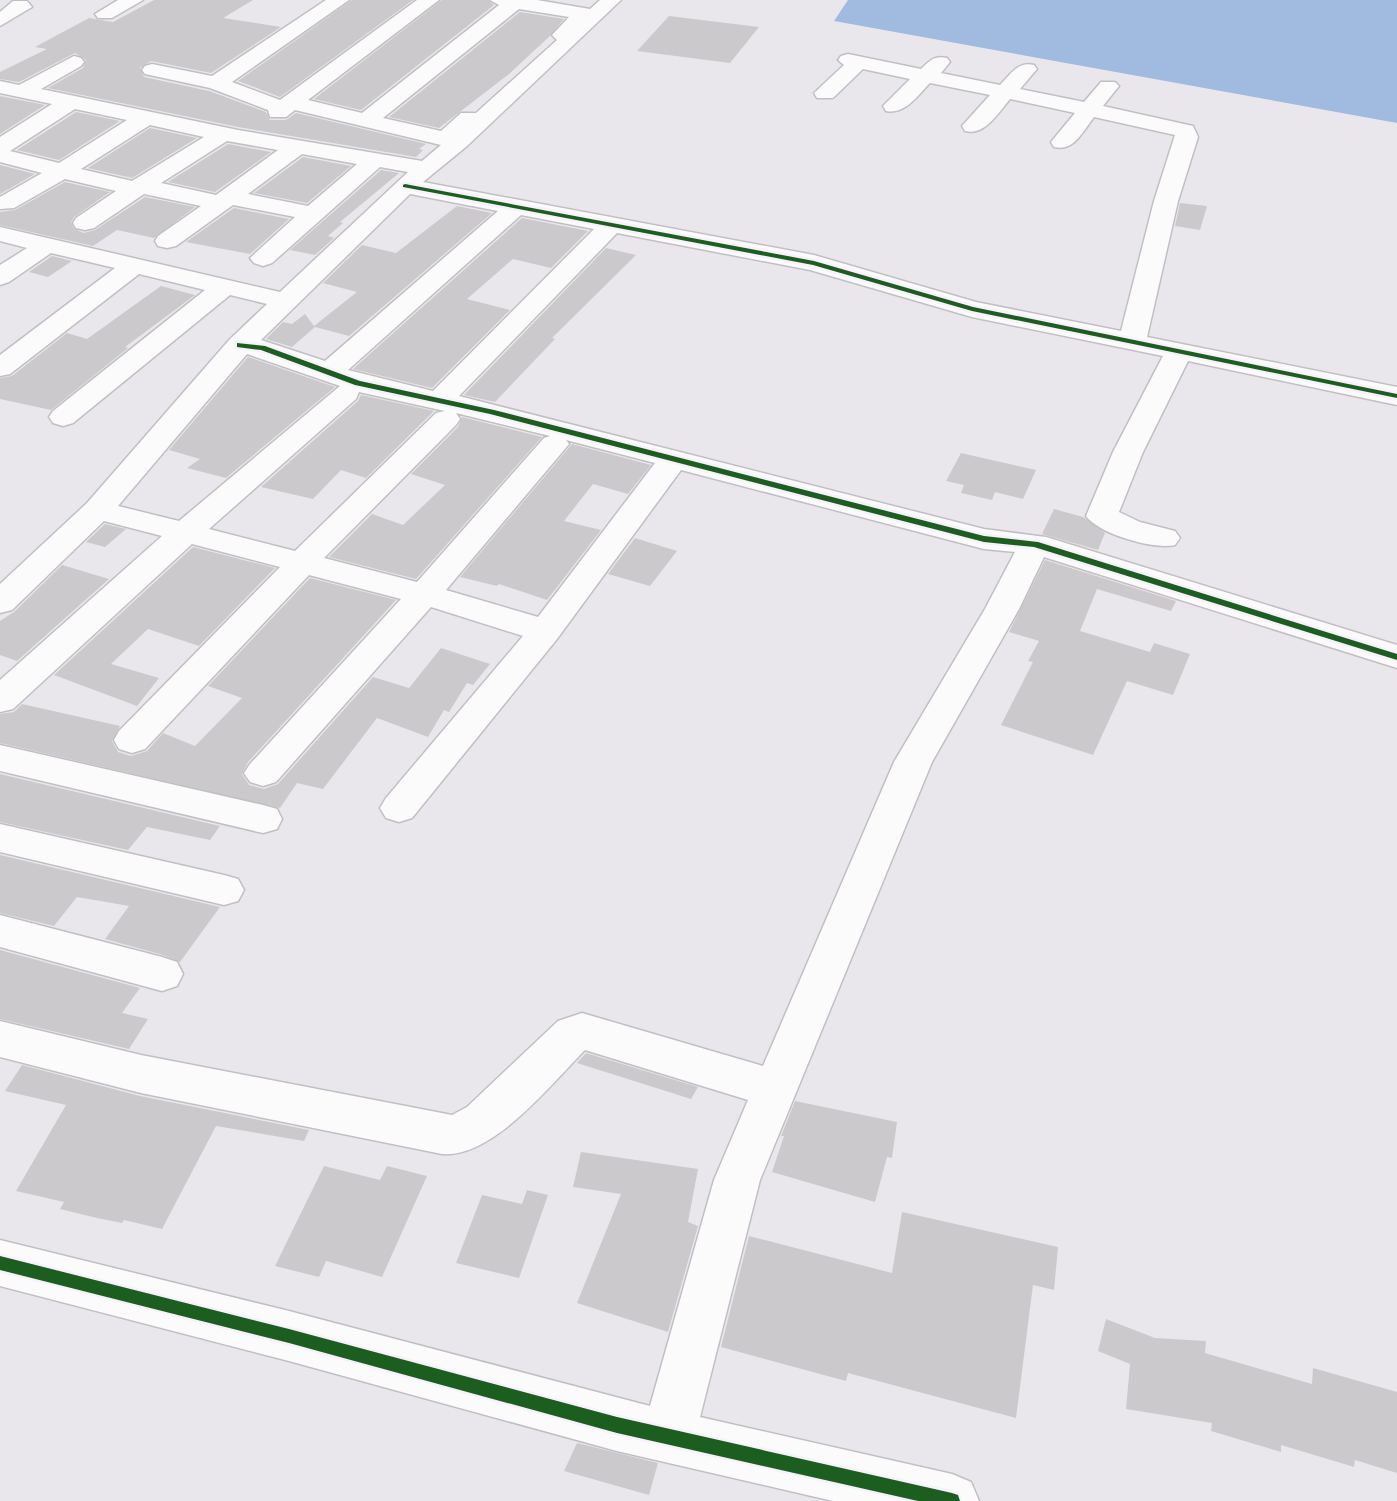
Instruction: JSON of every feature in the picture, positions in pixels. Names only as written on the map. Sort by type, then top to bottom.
[{"type":"street","points":[[104,14],[133,0]]},
{"type":"street","points":[[216,83],[339,0]]},
{"type":"street","points":[[85,222],[137,188],[288,106],[429,0]]},
{"type":"street","points":[[0,602],[98,510],[240,345],[415,177],[453,147],[611,0]]},
{"type":"street","points":[[172,56],[151,69],[216,83],[288,106],[441,138],[448,136],[584,13],[508,1],[365,121]]},
{"type":"street","points":[[0,20],[19,10],[22,7],[20,5]]},
{"type":"street","points":[[872,41],[848,59],[1088,108],[1185,131],[1187,137],[1166,201],[1132,343]]},
{"type":"street","points":[[894,106],[949,55]]},
{"type":"street","points":[[9,92],[74,62]]},
{"type":"street","points":[[825,93],[859,62]]},
{"type":"street","points":[[973,126],[1027,69]]},
{"type":"street","points":[[1062,142],[1108,86]]},
{"type":"street","points":[[9,92],[71,102],[231,136],[375,160],[415,177],[517,206],[834,268],[972,309],[1397,396]]},
{"type":"street","points":[[0,148],[71,102]]},
{"type":"street","points":[[2,208],[144,118]]},
{"type":"street","points":[[167,242],[296,147]]},
{"type":"street","points":[[0,155],[137,188],[314,214]]},
{"type":"street","points":[[263,258],[375,160]]},
{"type":"street","points":[[0,700],[186,533],[517,206]]},
{"type":"street","points":[[132,740],[303,562],[611,225]]},
{"type":"street","points":[[0,234],[287,301]]},
{"type":"street","points":[[0,277],[47,245]]},
{"type":"street","points":[[0,368],[135,265]]},
{"type":"street","points":[[63,417],[226,286]]},
{"type":"street","points":[[240,345],[262,348],[337,383],[442,410],[491,412],[984,539],[1035,544],[1397,657]]},
{"type":"street","points":[[1164,538],[1129,529],[1102,516],[1128,452],[1179,352]]},
{"type":"street","points":[[263,773],[554,444]]},
{"type":"street","points":[[399,808],[545,631],[674,459]]},
{"type":"street","points":[[98,510],[424,594],[545,631]]},
{"type":"street","points":[[668,1437],[737,1180],[913,762],[1002,609],[1035,544]]},
{"type":"street","points":[[0,758],[263,819]]},
{"type":"street","points":[[0,838],[224,890]]},
{"type":"street","points":[[0,931],[162,974]]},
{"type":"street","points":[[0,1040],[141,1074],[456,1135],[483,1121],[573,1034],[582,1031],[776,1089]]},
{"type":"street","points":[[0,1263],[668,1437],[952,1501]]},
{"type":"water","points":[[848,0],[1397,0],[1397,123],[834,21]]},
{"type":"building","points":[[154,0],[253,0],[223,18],[281,27],[211,73],[151,61],[140,68],[144,77],[209,91],[266,112],[270,120],[286,120],[296,113],[426,144],[419,149],[423,150],[416,157],[238,127],[48,88],[83,68],[86,60],[75,53],[19,82],[0,79],[0,72],[47,49],[35,47],[89,18],[113,22]]},
{"type":"building","points":[[352,0],[413,0],[280,97],[238,81]]},
{"type":"building","points":[[442,0],[488,0],[494,5],[361,110],[314,99]]},
{"type":"building","points":[[520,12],[564,19],[550,36],[509,74],[439,128],[389,117]]},
{"type":"building","points":[[669,16],[759,27],[730,63],[637,51]]},
{"type":"building","points":[[0,96],[45,105],[0,134]]},
{"type":"building","points":[[76,112],[120,121],[59,160],[17,150]]},
{"type":"building","points":[[150,128],[197,138],[132,178],[88,168]]},
{"type":"building","points":[[228,144],[271,152],[215,192],[168,182]]},
{"type":"building","points":[[303,157],[351,166],[307,203],[254,193]]},
{"type":"building","points":[[0,165],[35,174],[0,194]]},
{"type":"building","points":[[381,170],[399,173],[340,222],[343,223],[328,236],[334,238],[315,255],[290,250]]},
{"type":"building","points":[[65,182],[110,192],[74,217],[71,222],[74,229],[84,233],[95,230],[145,197],[195,207],[154,238],[117,230],[93,246],[0,225],[0,212],[15,210]]},
{"type":"building","points":[[1180,203],[1207,206],[1200,230],[1175,226]]},
{"type":"building","points":[[457,206],[492,213],[349,336],[315,327],[292,347],[266,339],[283,322],[292,324],[305,314],[314,326],[357,292],[323,283],[362,245],[396,253]]},
{"type":"building","points":[[234,208],[289,219],[250,254],[186,242]]},
{"type":"building","points":[[522,218],[588,231],[551,268],[513,259],[467,299],[510,310],[432,388],[353,369]]},
{"type":"building","points":[[606,248],[636,255],[552,338],[555,339],[495,402],[464,395]]},
{"type":"building","points":[[52,256],[72,261],[48,277],[29,272]]},
{"type":"building","points":[[161,286],[195,295],[125,347],[128,348],[51,410],[0,399],[0,378],[12,376],[67,333],[87,339]]},
{"type":"building","points":[[248,357],[335,387],[226,478],[187,468],[200,459],[169,450]]},
{"type":"building","points":[[361,395],[434,411],[366,478],[341,470],[313,499],[261,487],[358,401]]},
{"type":"building","points":[[462,417],[542,437],[416,579],[329,557],[372,514],[403,525],[445,485],[411,474],[458,427]]},
{"type":"building","points":[[572,444],[651,465],[628,494],[593,484],[564,521],[601,530],[547,600],[499,584],[497,586],[460,577]]},
{"type":"building","points":[[961,453],[1036,470],[1023,499],[995,492],[992,500],[961,493],[964,485],[946,481]]},
{"type":"building","points":[[1054,509],[1083,517],[1105,533],[1098,550],[1042,534]]},
{"type":"building","points":[[105,524],[126,529],[105,547],[86,542]]},
{"type":"building","points":[[635,538],[677,551],[650,586],[608,574]]},
{"type":"building","points":[[193,547],[275,568],[199,646],[148,629],[111,664],[159,678],[137,706],[54,675]]},
{"type":"building","points":[[1045,560],[1176,601],[1171,611],[1097,589],[1080,631],[1150,652],[1154,643],[1190,654],[1173,695],[1127,681],[1093,755],[1001,725],[1033,662],[1028,661],[1039,641],[1009,632]]},
{"type":"building","points":[[62,565],[109,579],[17,661],[0,655],[0,621],[14,612]]},
{"type":"building","points":[[310,578],[396,600],[248,762],[242,774],[249,785],[264,789],[278,784],[373,677],[409,688],[441,648],[490,664],[473,685],[467,683],[449,712],[444,710],[428,737],[377,718],[323,789],[297,783],[280,808],[0,743],[0,714],[14,712],[22,704],[120,726],[112,741],[118,752],[131,756],[147,751],[163,733],[195,746],[242,698],[208,686]]},
{"type":"building","points":[[0,774],[220,826],[210,840],[147,827],[128,850],[0,822]]},
{"type":"building","points":[[0,855],[220,907],[180,962],[105,939],[129,906],[77,897],[54,926],[0,913]]},
{"type":"building","points":[[0,950],[140,988],[122,1013],[148,1019],[129,1049],[0,1019]]},
{"type":"building","points":[[586,1053],[698,1087],[691,1099],[577,1063]]},
{"type":"building","points":[[22,1065],[140,1096],[309,1130],[304,1141],[216,1126],[162,1229],[124,1220],[122,1223],[97,1218],[60,1209],[64,1202],[16,1191],[66,1105],[5,1091]]},
{"type":"building","points":[[795,1101],[897,1122],[892,1158],[887,1157],[875,1202],[772,1172],[784,1136],[781,1136]]},
{"type":"building","points":[[581,1152],[698,1169],[688,1222],[698,1226],[668,1332],[577,1303],[621,1194],[573,1187]]},
{"type":"building","points":[[324,1166],[380,1180],[387,1166],[427,1176],[382,1277],[326,1261],[319,1277],[275,1266]]},
{"type":"building","points":[[527,1190],[548,1195],[519,1278],[456,1263],[482,1195],[522,1204]]},
{"type":"building","points":[[902,1212],[1058,1247],[1054,1290],[1033,1285],[1016,1418],[848,1373],[846,1381],[721,1347],[749,1236],[892,1273]]},
{"type":"building","points":[[1106,1319],[1155,1338],[1206,1341],[1205,1353],[1312,1384],[1313,1368],[1397,1392],[1397,1473],[1355,1460],[1354,1467],[1281,1445],[1281,1452],[1211,1431],[1212,1423],[1126,1409],[1130,1364],[1098,1351]]},
{"type":"building","points":[[577,1443],[658,1463],[649,1495],[564,1471]]},
{"type":"cycle path","points":[[405,186],[814,263],[972,309],[1397,396]]},
{"type":"cycle path","points":[[240,345],[262,348],[358,383],[491,412],[984,539],[1035,544],[1397,657]]},
{"type":"cycle path","points":[[0,1263],[289,1336],[617,1425],[952,1501]]}]
